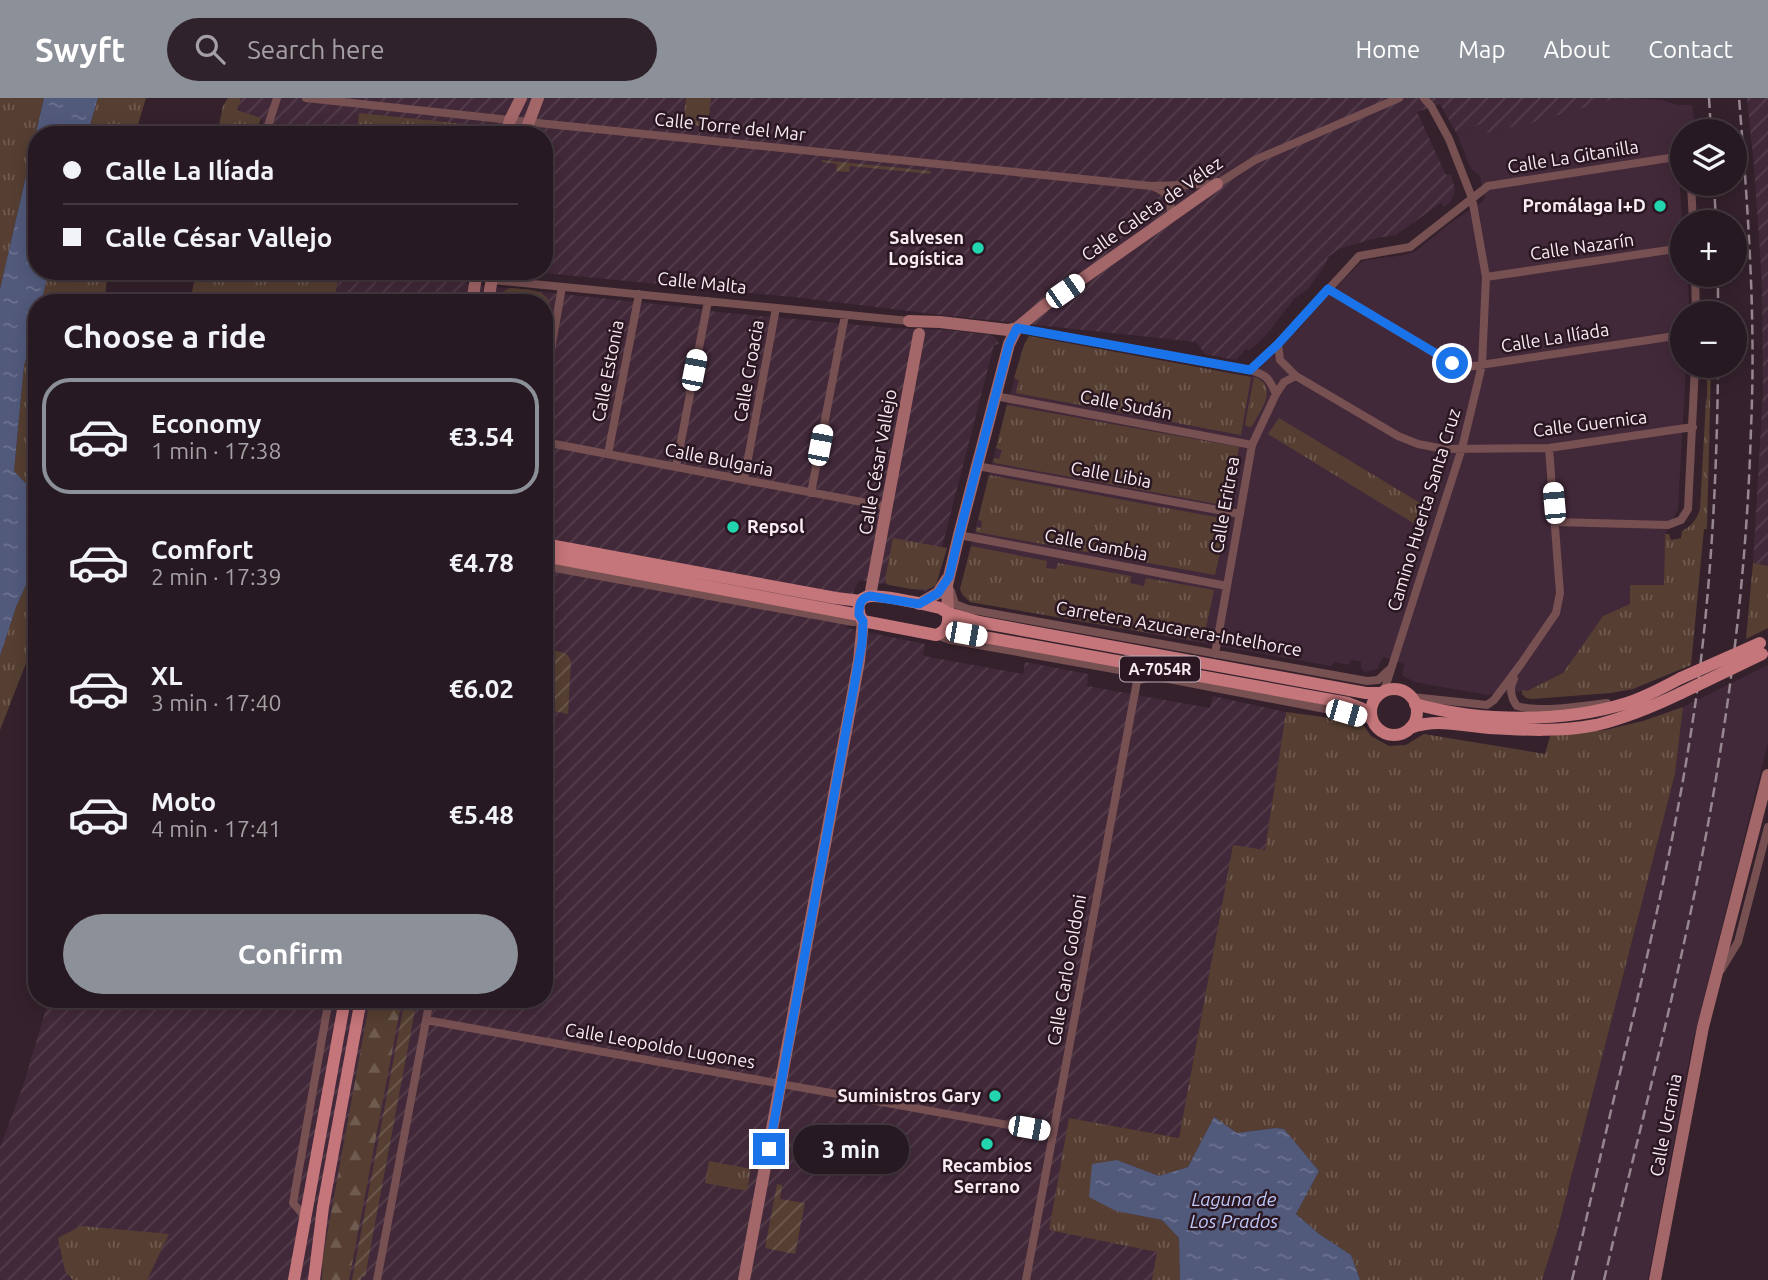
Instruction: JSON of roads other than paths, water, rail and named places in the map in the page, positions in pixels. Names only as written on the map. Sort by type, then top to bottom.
[{"type":"main road","points":[[553,546],[835,598],[865,598],[861,618],[553,558]]},
{"type":"main road","name":"A-7054R","points":[[865,598],[919,604],[940,608],[948,613]]},
{"type":"main road","points":[[941,633],[949,622],[948,613]]},
{"type":"main road","name":"Carretera Azucarera-Intelhorce","points":[[948,613],[979,622],[1366,693],[1382,692]]},
{"type":"main road","name":"A-7054R","points":[[861,618],[1348,704],[1361,708],[1377,727],[1390,734],[1397,734],[1419,724],[1442,722],[1485,728],[1544,730],[1595,725],[1652,707],[1765,648]]},
{"type":"main road","name":"A-7054R","points":[[1382,692],[1396,689],[1407,693],[1414,701],[1443,712],[1532,718],[1564,716],[1620,705],[1651,694],[1681,678],[1765,648]]},
{"type":"main road","points":[[1372,718],[1373,703],[1382,692]]},
{"type":"main road","points":[[1410,728],[1416,717],[1414,701]]},
{"type":"main road","points":[[294,1280],[343,1008]]},
{"type":"main road","points":[[314,1280],[323,1207],[359,1008]]},
{"type":"street","points":[[268,126],[277,98]]},
{"type":"street","name":"Calle Torre del Mar","points":[[306,98],[510,120],[521,126]]},
{"type":"street","points":[[508,126],[521,98]]},
{"type":"street","points":[[527,126],[538,98]]},
{"type":"street","name":"Calle Caleta de Vélez","points":[[948,613],[946,596],[959,535],[1009,344],[1017,328],[1045,305],[1171,216],[1255,160],[1399,98]]},
{"type":"street","name":"Camino Huerta Santa Cruz","points":[[1382,692],[1462,448],[1482,365],[1486,277],[1472,198],[1449,139],[1424,98]]},
{"type":"street","name":"Calle Torre del Mar","points":[[553,131],[1152,186],[1217,184]]},
{"type":"street","name":"Calle La Gitanilla","points":[[1472,198],[1488,186],[1670,158]]},
{"type":"street","points":[[1152,186],[1168,195],[1172,208],[1171,216]]},
{"type":"street","points":[[1250,370],[1278,344],[1359,256],[1410,247],[1472,198]]},
{"type":"street","name":"Calle Nazarín","points":[[1486,277],[1670,250]]},
{"type":"street","name":"Calle Malta","points":[[517,280],[562,287],[845,315],[1008,330],[1017,328]]},
{"type":"street","points":[[553,338],[562,287]]},
{"type":"street","name":"Calle La Ilíada","points":[[1328,289],[1460,368],[1670,337]]},
{"type":"street","name":"Calle Estonia","points":[[608,454],[639,294]]},
{"type":"street","points":[[676,467],[708,301]]},
{"type":"street","name":"Calle Croacia","points":[[744,480],[776,308]]},
{"type":"street","points":[[811,493],[845,315]]},
{"type":"street","points":[[909,321],[919,334],[927,326],[940,322]]},
{"type":"street","points":[[1017,328],[1250,370],[1263,374],[1270,380],[1276,394]]},
{"type":"street","name":"Calle César Vallejo","points":[[865,598],[888,507],[919,334]]},
{"type":"street","name":"Calle Guernica","points":[[1278,344],[1280,360],[1296,376],[1398,436],[1418,444],[1444,449],[1549,448],[1693,427]]},
{"type":"street","name":"Calle Eritrea","points":[[1214,654],[1252,445],[1276,394],[1284,382],[1296,376]]},
{"type":"street","points":[[1555,522],[1668,525],[1681,520],[1688,509],[1695,378]]},
{"type":"street","name":"Calle Sudán","points":[[995,396],[1252,445]]},
{"type":"street","name":"Calle Bulgaria","points":[[553,444],[888,507]]},
{"type":"street","points":[[1414,701],[1487,705],[1494,700],[1521,664],[1556,613],[1560,593],[1549,448]]},
{"type":"street","name":"Calle Libia","points":[[976,466],[1240,514]]},
{"type":"street","name":"Calle Gambia","points":[[959,535],[1227,586]]},
{"type":"street","points":[[553,568],[853,622],[861,618],[859,660],[744,1280]]},
{"type":"street","points":[[919,604],[938,593],[949,577]]},
{"type":"street","name":"Carretera Azucarera-Intelhorce","points":[[949,577],[955,604],[968,609],[1367,681],[1378,680],[1392,667]]},
{"type":"street","name":"Carretera Azucarera-Intelhorce","points":[[966,618],[999,614]]},
{"type":"street","points":[[941,633],[950,640],[1372,718]]},
{"type":"street","points":[[1521,664],[1511,683],[1512,696],[1517,706],[1565,708],[1608,703],[1620,705]]},
{"type":"street","name":"Calle Carlo Goldoni","points":[[1026,1280],[1137,681],[1153,676]]},
{"type":"street","name":"Carretera Azucarera-Intelhorce","points":[[1353,679],[1359,684],[1382,692]]},
{"type":"street","name":"Calle Ucrania","points":[[1655,1280],[1703,1027],[1768,775]]},
{"type":"street","name":"Calle Ucrania","points":[[1716,979],[1738,942],[1768,827]]},
{"type":"street","points":[[305,1217],[293,1203],[327,1008]]},
{"type":"street","points":[[377,1280],[428,1008]]},
{"type":"street","name":"Calle Leopoldo Lugones","points":[[426,1020],[1053,1133]]},
{"type":"water","points":[[44,98],[98,98],[90,126],[38,126]]},
{"type":"water","points":[[28,167],[28,280],[47,280],[43,294],[28,294],[28,351],[24,366],[14,471],[28,486],[28,581],[0,656],[0,289]]},
{"type":"water","name":"Laguna de Los Prados","points":[[1214,1117],[1237,1133],[1284,1129],[1319,1171],[1296,1214],[1319,1234],[1351,1255],[1360,1280],[1180,1280],[1179,1238],[1162,1220],[1116,1211],[1089,1197],[1092,1164],[1117,1160],[1159,1176],[1188,1167]]},
{"type":"railway","points":[[1709,98],[1710,119]]},
{"type":"railway","points":[[1604,1280],[1684,944],[1711,808],[1733,662],[1745,545],[1752,387],[1752,304],[1739,98]]},
{"type":"railway","points":[[1715,196],[1715,210]]},
{"type":"railway","points":[[1718,287],[1718,301]]},
{"type":"railway","points":[[1572,1280],[1649,947],[1688,749],[1709,574],[1715,491],[1718,378]]},
{"type":"place","name":"Promálaga I+D","points":[[1660,206]]},
{"type":"place","name":"Salvesen Logística","points":[[978,248]]},
{"type":"place","name":"Repsol","points":[[733,527]]},
{"type":"place","name":"Suministros Gary","points":[[995,1096]]},
{"type":"place","name":"Recambios Serrano","points":[[987,1144]]}]
